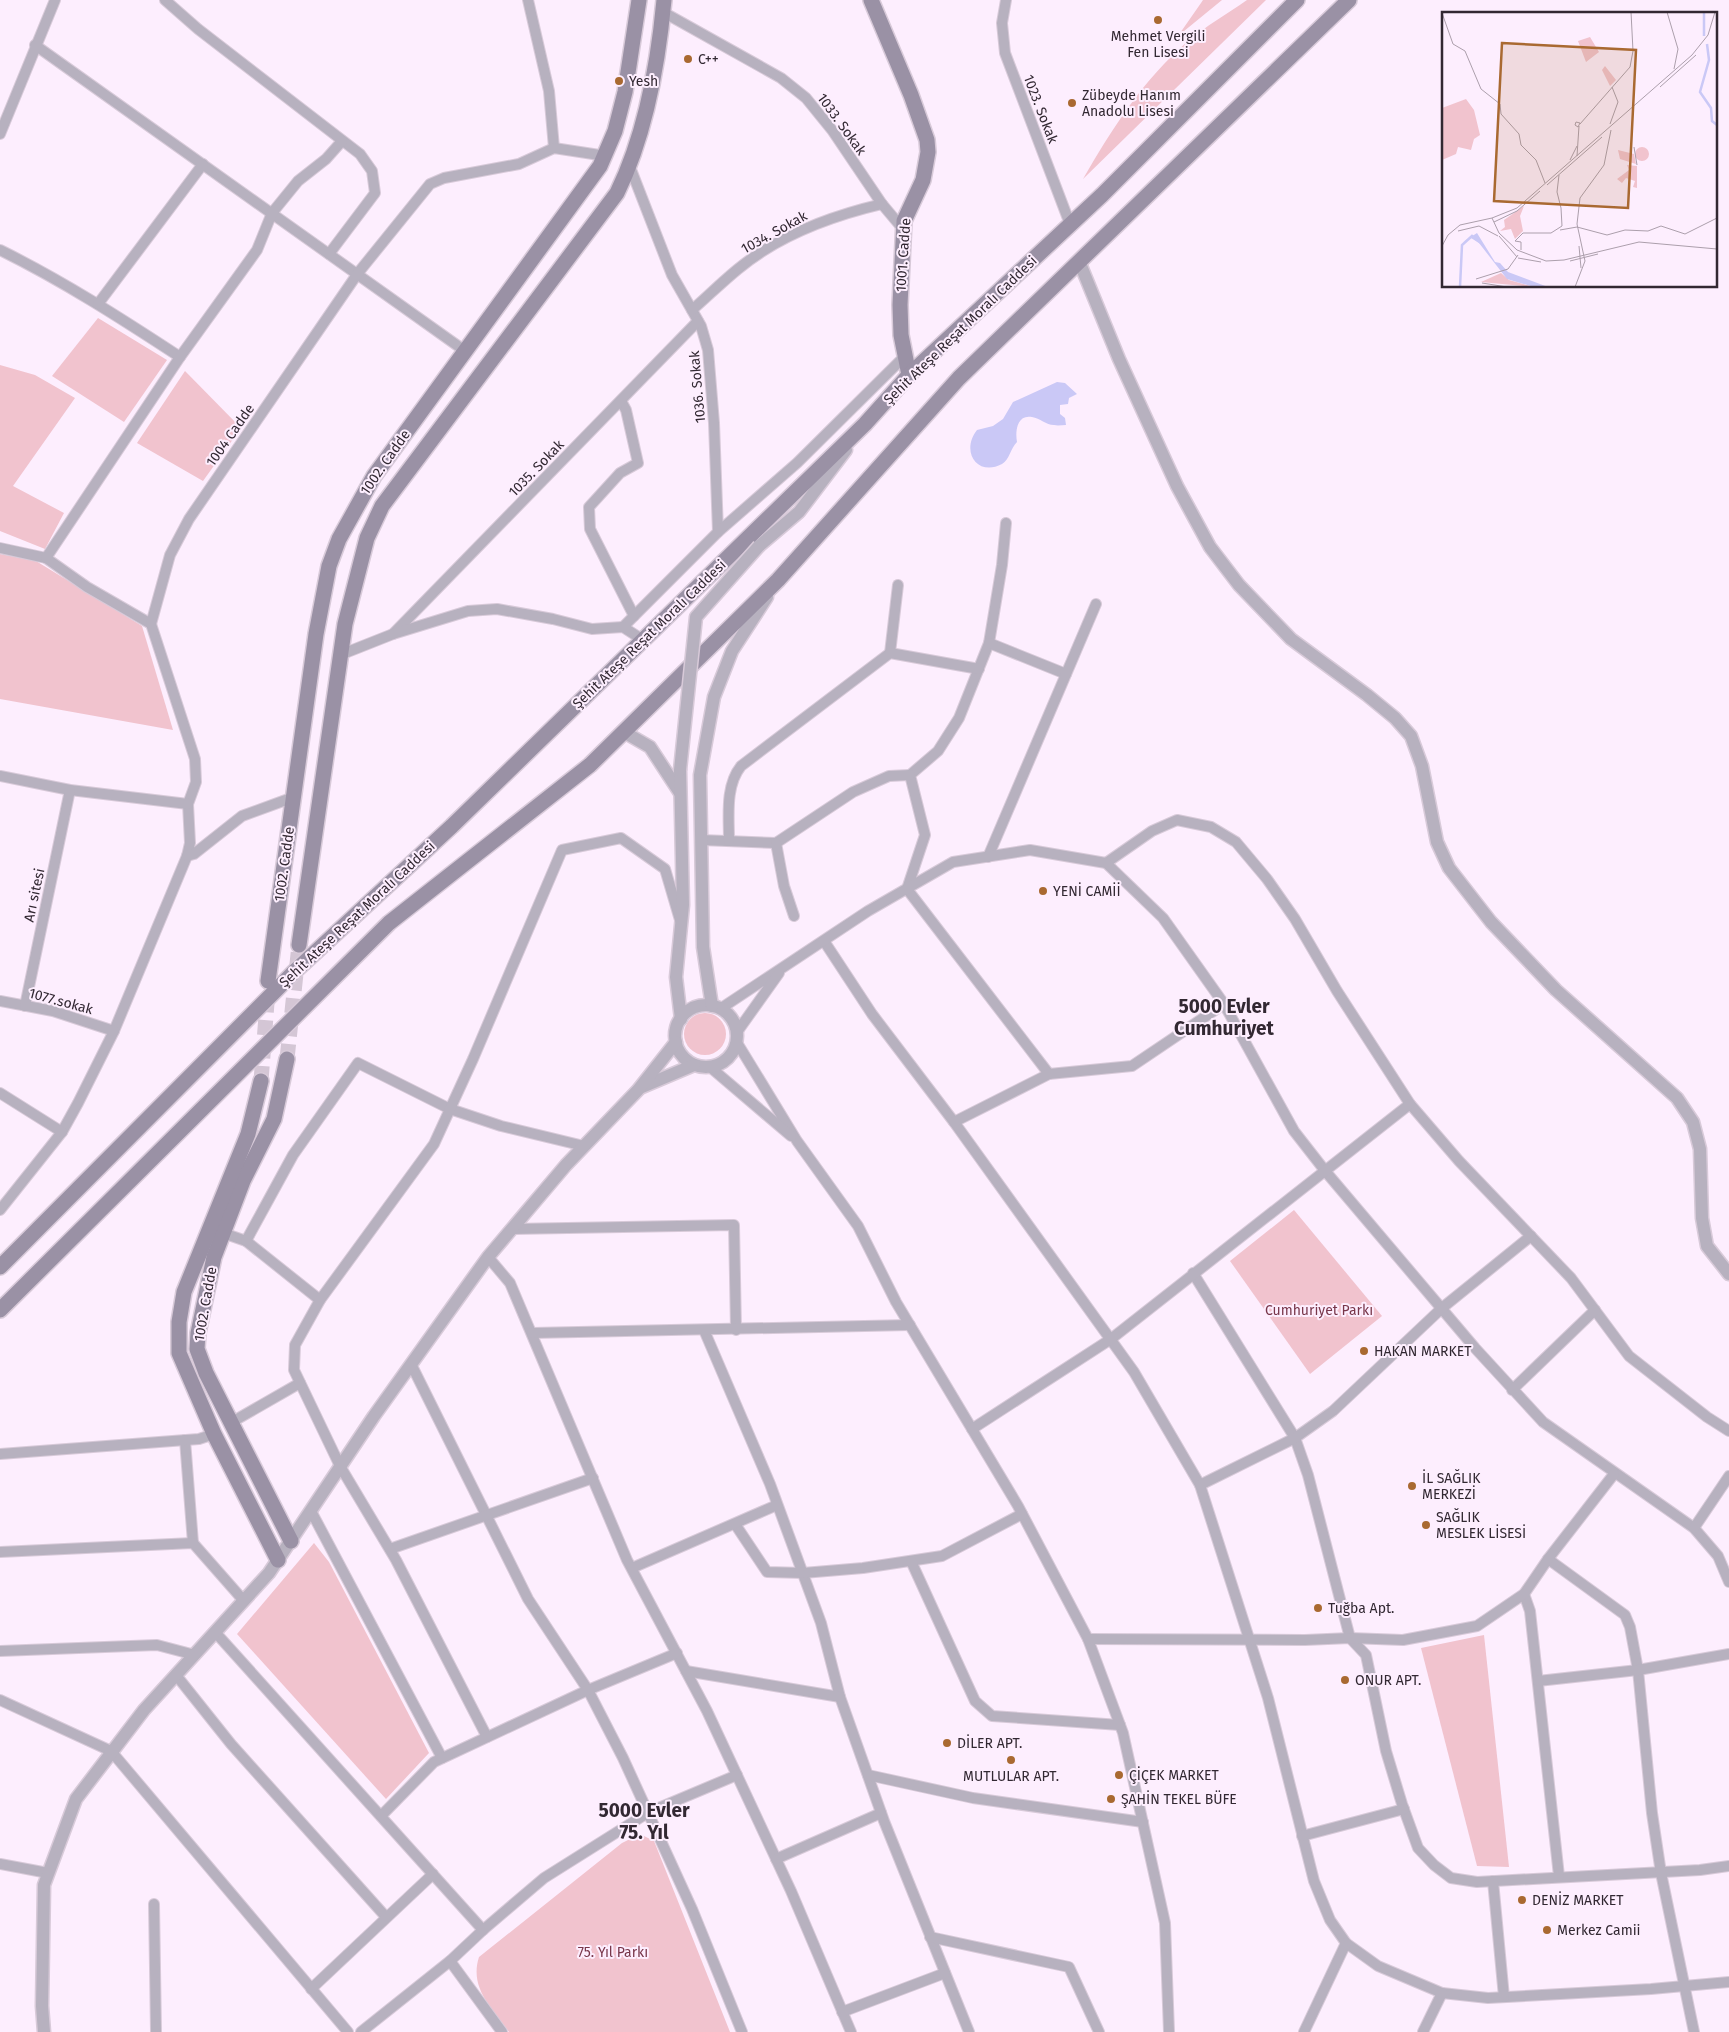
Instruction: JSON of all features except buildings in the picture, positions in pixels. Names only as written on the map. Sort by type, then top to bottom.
[{"type":"main road","name":"1002. Cadde","points":[[268,981],[314,652],[329,566],[346,523],[374,476],[591,181],[606,156],[616,131],[625,92],[639,0]]},
{"type":"main road","name":"1001. Cadde","points":[[872,0],[912,95],[927,140],[927,165],[923,180],[908,209],[903,229],[900,305],[901,334],[909,375]]},
{"type":"main road","name":"Şehit Ateşe Reşat Moralı Caddesi","points":[[0,1267],[295,972],[452,826],[865,424],[909,375],[1070,224],[1297,0]]},
{"type":"main road","points":[[0,1310],[389,923],[590,765],[624,732],[778,580],[959,378],[1348,0]]},
{"type":"main road","name":"1002. Cadde","points":[[299,945],[340,655],[357,572],[367,538],[382,506],[616,193],[630,167],[648,98],[663,6]]},
{"type":"main road","points":[[606,156],[630,167]]},
{"type":"main road","points":[[465,350],[487,366]]},
{"type":"main road","points":[[314,652],[340,655]]},
{"type":"main road","points":[[294,797],[320,800]]},
{"type":"main road","name":"1002. Cadde","points":[[278,1560],[214,1434],[178,1353],[184,1292],[274,1119],[287,1059]]},
{"type":"main road","name":"1002. Cadde","points":[[261,1081],[248,1134],[216,1231],[214,1257],[198,1333],[197,1349],[206,1373],[291,1542]]},
{"type":"main road","points":[[214,1434],[232,1422]]},
{"type":"street","points":[[0,134],[55,0]]},
{"type":"street","points":[[165,0],[198,29],[360,154],[372,172],[375,194],[329,254]]},
{"type":"street","points":[[528,0],[549,91],[554,148],[606,156]]},
{"type":"street","name":"1023. Sokak","points":[[1006,0],[1002,23],[1005,53],[1070,224]]},
{"type":"street","name":"1033. Sokak","points":[[663,6],[774,74],[806,98],[832,130],[882,204],[903,229]]},
{"type":"street","points":[[35,45],[465,350]]},
{"type":"street","points":[[46,558],[180,357],[256,250],[272,213],[298,181],[326,159],[342,140]]},
{"type":"street","name":"1004 Cadde","points":[[151,624],[170,555],[189,519],[358,273],[430,184],[444,178],[519,164],[554,148]]},
{"type":"street","points":[[98,304],[202,164]]},
{"type":"street","name":"1036. Sokak","points":[[630,167],[672,275],[698,321],[708,350],[714,423],[718,532]]},
{"type":"street","name":"1034. Sokak","points":[[692,310],[738,269],[773,246],[826,219],[882,204]]},
{"type":"street","points":[[0,250],[33,266],[98,304],[180,357]]},
{"type":"street","points":[[1079,261],[1119,359],[1177,486],[1210,547],[1238,585],[1291,639],[1367,695],[1395,718],[1411,736],[1422,766],[1437,842],[1449,868],[1491,922],[1556,990],[1677,1098],[1693,1122],[1700,1149],[1702,1218],[1707,1246],[1729,1274]]},
{"type":"street","name":"1035. Sokak","points":[[394,634],[698,321]]},
{"type":"street","points":[[623,627],[718,532],[797,462],[905,356]]},
{"type":"street","points":[[621,401],[626,410],[638,463],[620,473],[589,507],[590,530],[634,616]]},
{"type":"street","points":[[681,1019],[676,977],[683,905],[680,770],[696,617],[759,546],[799,512],[865,424]]},
{"type":"street","points":[[701,840],[776,843],[852,792],[889,776],[910,775],[938,752],[959,718],[990,643],[1002,565],[1006,523]]},
{"type":"street","points":[[0,548],[46,558],[87,587],[151,624],[195,759],[196,782],[188,804],[190,843],[187,856],[114,1031],[62,1132],[0,1210]]},
{"type":"street","points":[[778,580],[732,651],[714,697],[700,775],[703,948],[716,1007],[728,1014],[737,1036],[797,1141],[858,1226],[910,1325],[1022,1514],[1088,1639],[1120,1725],[1165,1922],[1169,2032]]},
{"type":"street","points":[[729,841],[730,791],[734,776],[741,766],[890,653],[898,585]]},
{"type":"street","points":[[988,857],[1096,604]]},
{"type":"street","points":[[340,655],[394,634],[468,611],[497,609],[552,619],[592,629],[623,627],[643,640]]},
{"type":"street","points":[[990,643],[1066,674]]},
{"type":"street","points":[[890,653],[979,669]]},
{"type":"street","points":[[624,732],[650,747],[681,794]]},
{"type":"street","points":[[907,889],[925,835],[910,775]]},
{"type":"street","points":[[0,776],[70,790],[188,804]]},
{"type":"street","name":"Arı sitesi","points":[[25,1006],[70,790]]},
{"type":"street","points":[[187,856],[194,854],[242,816],[294,797]]},
{"type":"street","points":[[1106,863],[1152,831],[1178,820],[1211,827],[1236,842],[1267,878],[1296,919],[1336,991],[1410,1104],[1459,1161],[1571,1278],[1629,1356],[1707,1417],[1729,1431]]},
{"type":"street","points":[[487,1737],[390,1549],[340,1466],[294,1370],[295,1345],[320,1300],[434,1144],[562,850],[621,838],[665,869],[681,924]]},
{"type":"street","points":[[776,843],[784,886],[794,916]]},
{"type":"street","points":[[694,1065],[679,1052],[676,1042],[677,1026],[681,1019],[694,1008],[716,1007],[783,969],[868,911],[953,862],[1030,850],[1106,863],[1163,918],[1224,1004],[1294,1131],[1326,1172],[1512,1390],[1543,1422],[1614,1474],[1694,1528],[1718,1556],[1729,1582]]},
{"type":"street","points":[[907,889],[1049,1074]]},
{"type":"street","points":[[824,941],[872,1014],[954,1122],[1134,1372],[1200,1485],[1268,1698],[1314,1881],[1330,1920],[1346,1943],[1378,1966],[1442,1993],[1488,1998],[1729,1982]]},
{"type":"street","points":[[638,1090],[694,1065],[710,1067],[728,1059],[737,1036],[783,969]]},
{"type":"street","name":"1077.sokak","points":[[0,1001],[53,1010],[114,1031]]},
{"type":"street","points":[[954,1122],[1049,1074],[1132,1066],[1224,1004]]},
{"type":"street","points":[[44,2032],[44,1885],[76,1799],[111,1751],[176,1675],[269,1573],[340,1466],[488,1257],[584,1146],[638,1090],[676,1042]]},
{"type":"street","points":[[246,1242],[293,1155],[358,1063],[450,1109],[501,1126],[584,1146]]},
{"type":"street","points":[[710,1067],[797,1141]]},
{"type":"street","points":[[0,1093],[62,1132]]},
{"type":"street","points":[[972,1428],[1111,1339],[1193,1273],[1326,1172],[1410,1104]]},
{"type":"street","points":[[512,1230],[734,1225],[736,1330]]},
{"type":"street","points":[[216,1231],[246,1242],[320,1300]]},
{"type":"street","points":[[1200,1485],[1295,1438],[1333,1411],[1442,1308],[1531,1236]]},
{"type":"street","points":[[488,1257],[510,1282],[632,1568],[677,1653],[737,1775],[776,1859],[851,2032]]},
{"type":"street","points":[[1193,1273],[1295,1438],[1308,1475],[1350,1638],[1366,1655],[1386,1751],[1404,1809],[1418,1848],[1434,1866],[1451,1878],[1477,1882],[1559,1876],[1661,1873],[1729,1866]]},
{"type":"street","points":[[1512,1390],[1595,1310]]},
{"type":"street","points":[[532,1333],[910,1325]]},
{"type":"street","points":[[704,1330],[777,1505],[821,1622],[840,1697],[881,1813],[969,2032]]},
{"type":"street","points":[[411,1364],[528,1599],[588,1690],[649,1812],[742,2032]]},
{"type":"street","points":[[232,1422],[300,1383]]},
{"type":"street","points":[[0,1454],[199,1439],[214,1434]]},
{"type":"street","points":[[185,1440],[193,1543],[244,1600]]},
{"type":"street","points":[[1088,1639],[1305,1640],[1350,1638],[1403,1640],[1477,1626],[1524,1594],[1548,1559],[1614,1474]]},
{"type":"street","points":[[1694,1528],[1729,1476]]},
{"type":"street","points":[[390,1549],[593,1478]]},
{"type":"street","points":[[632,1568],[777,1505]]},
{"type":"street","points":[[311,1511],[442,1758]]},
{"type":"street","points":[[734,1524],[767,1572],[803,1574],[942,1556],[1022,1514]]},
{"type":"street","points":[[0,1552],[193,1543]]},
{"type":"street","points":[[1548,1559],[1625,1615],[1630,1627],[1638,1670],[1652,1814],[1661,1873],[1694,2032]]},
{"type":"street","points":[[911,1560],[975,1700],[992,1716],[1120,1725]]},
{"type":"street","points":[[1524,1594],[1530,1611],[1559,1876]]},
{"type":"street","points":[[215,1632],[483,1930]]},
{"type":"street","points":[[0,1651],[157,1645],[195,1655]]},
{"type":"street","points":[[381,1816],[434,1762],[588,1690],[677,1653]]},
{"type":"street","points":[[1538,1681],[1638,1670],[1729,1654]]},
{"type":"street","points":[[686,1671],[840,1697]]},
{"type":"street","points":[[176,1675],[231,1744],[386,1918]]},
{"type":"street","points":[[0,1699],[111,1751],[348,2032]]},
{"type":"street","points":[[361,2032],[450,1961],[544,1878],[649,1812],[737,1775]]},
{"type":"street","points":[[868,1775],[973,1798],[1143,1822]]},
{"type":"street","points":[[1302,1836],[1404,1809]]},
{"type":"street","points":[[776,1859],[881,1813]]},
{"type":"street","points":[[0,1864],[48,1873]]},
{"type":"street","points":[[311,1989],[432,1874]]},
{"type":"street","points":[[1493,1881],[1504,1997]]},
{"type":"street","points":[[154,1904],[156,2032]]},
{"type":"street","points":[[930,1937],[1069,1967],[1100,2032]]},
{"type":"street","points":[[1304,2032],[1346,1943]]},
{"type":"street","points":[[450,1961],[502,2032]]},
{"type":"street","points":[[842,2012],[945,1973]]},
{"type":"street","points":[[1423,2032],[1442,1993]]},
{"type":"green space","points":[[1203,0],[1222,0],[1178,36],[1201,3]]},
{"type":"green space","points":[[1247,0],[1266,0],[1083,179],[1129,106],[1156,72],[1194,36]]},
{"type":"green space","points":[[98,318],[167,360],[124,422],[52,376]]},
{"type":"green space","points":[[0,365],[35,375],[75,398],[13,486],[64,513],[45,549],[0,531]]},
{"type":"green space","points":[[185,371],[241,428],[203,481],[137,443]]},
{"type":"green space","points":[[0,554],[36,561],[142,626],[173,730],[0,699]]},
{"type":"green space","points":[[709,1013],[717,1016],[723,1022],[726,1034],[723,1046],[717,1052],[701,1055],[693,1052],[687,1046],[684,1030],[687,1022],[693,1016]]},
{"type":"green space","name":"Cumhuriyet Parkı","points":[[1294,1210],[1382,1316],[1310,1374],[1230,1261]]},
{"type":"green space","points":[[314,1543],[329,1562],[429,1753],[386,1799],[237,1634]]},
{"type":"green space","points":[[1484,1635],[1509,1867],[1477,1866],[1421,1648]]},
{"type":"green space","name":"75. Yıl Parkı","points":[[640,1834],[654,1841],[730,2032],[509,2032],[489,2006],[480,1988],[477,1978],[479,1957],[622,1843]]},
{"type":"water","points":[[1057,382],[1065,383],[1077,394],[1069,398],[1068,404],[1060,405],[1060,414],[1065,418],[1066,425],[1051,425],[1032,417],[1023,418],[1017,428],[1017,442],[1005,462],[993,467],[986,467],[979,465],[974,460],[970,446],[977,430],[993,426],[1003,419],[1013,402]]},
{"type":"tunnel","points":[[287,1059],[299,945]]},
{"type":"tunnel","points":[[261,1081],[268,990]]},
{"type":"place","name":"Mehmet Vergili Fen Lisesi","points":[[1158,20]]},
{"type":"place","name":"C++","points":[[688,59]]},
{"type":"place","name":"Yesh","points":[[619,81]]},
{"type":"place","name":"Zübeyde Hanım Anadolu Lisesi","points":[[1072,103]]},
{"type":"place","name":"YENİ CAMİİ","points":[[1043,891]]},
{"type":"place","name":"HAKAN MARKET","points":[[1364,1351]]},
{"type":"place","name":"İL SAĞLIK MERKEZİ","points":[[1412,1486]]},
{"type":"place","name":"SAĞLIK MESLEK LİSESİ","points":[[1426,1525]]},
{"type":"place","name":"Tuğba Apt.","points":[[1318,1608]]},
{"type":"place","name":"ONUR APT.","points":[[1345,1680]]},
{"type":"place","name":"DİLER APT.","points":[[947,1743]]},
{"type":"place","name":"MUTLULAR APT.","points":[[1011,1760]]},
{"type":"place","name":"ÇİÇEK MARKET","points":[[1119,1775]]},
{"type":"place","name":"ŞAHİN TEKEL BÜFE","points":[[1111,1799]]},
{"type":"place","name":"DENİZ MARKET","points":[[1522,1900]]},
{"type":"place","name":"Merkez Camii","points":[[1547,1930]]},
{"type":"district","name":"5000 Evler Cumhuriyet","points":[[1224,1017]]},
{"type":"district","name":"5000 Evler 75. Yıl","points":[[644,1821]]}]
